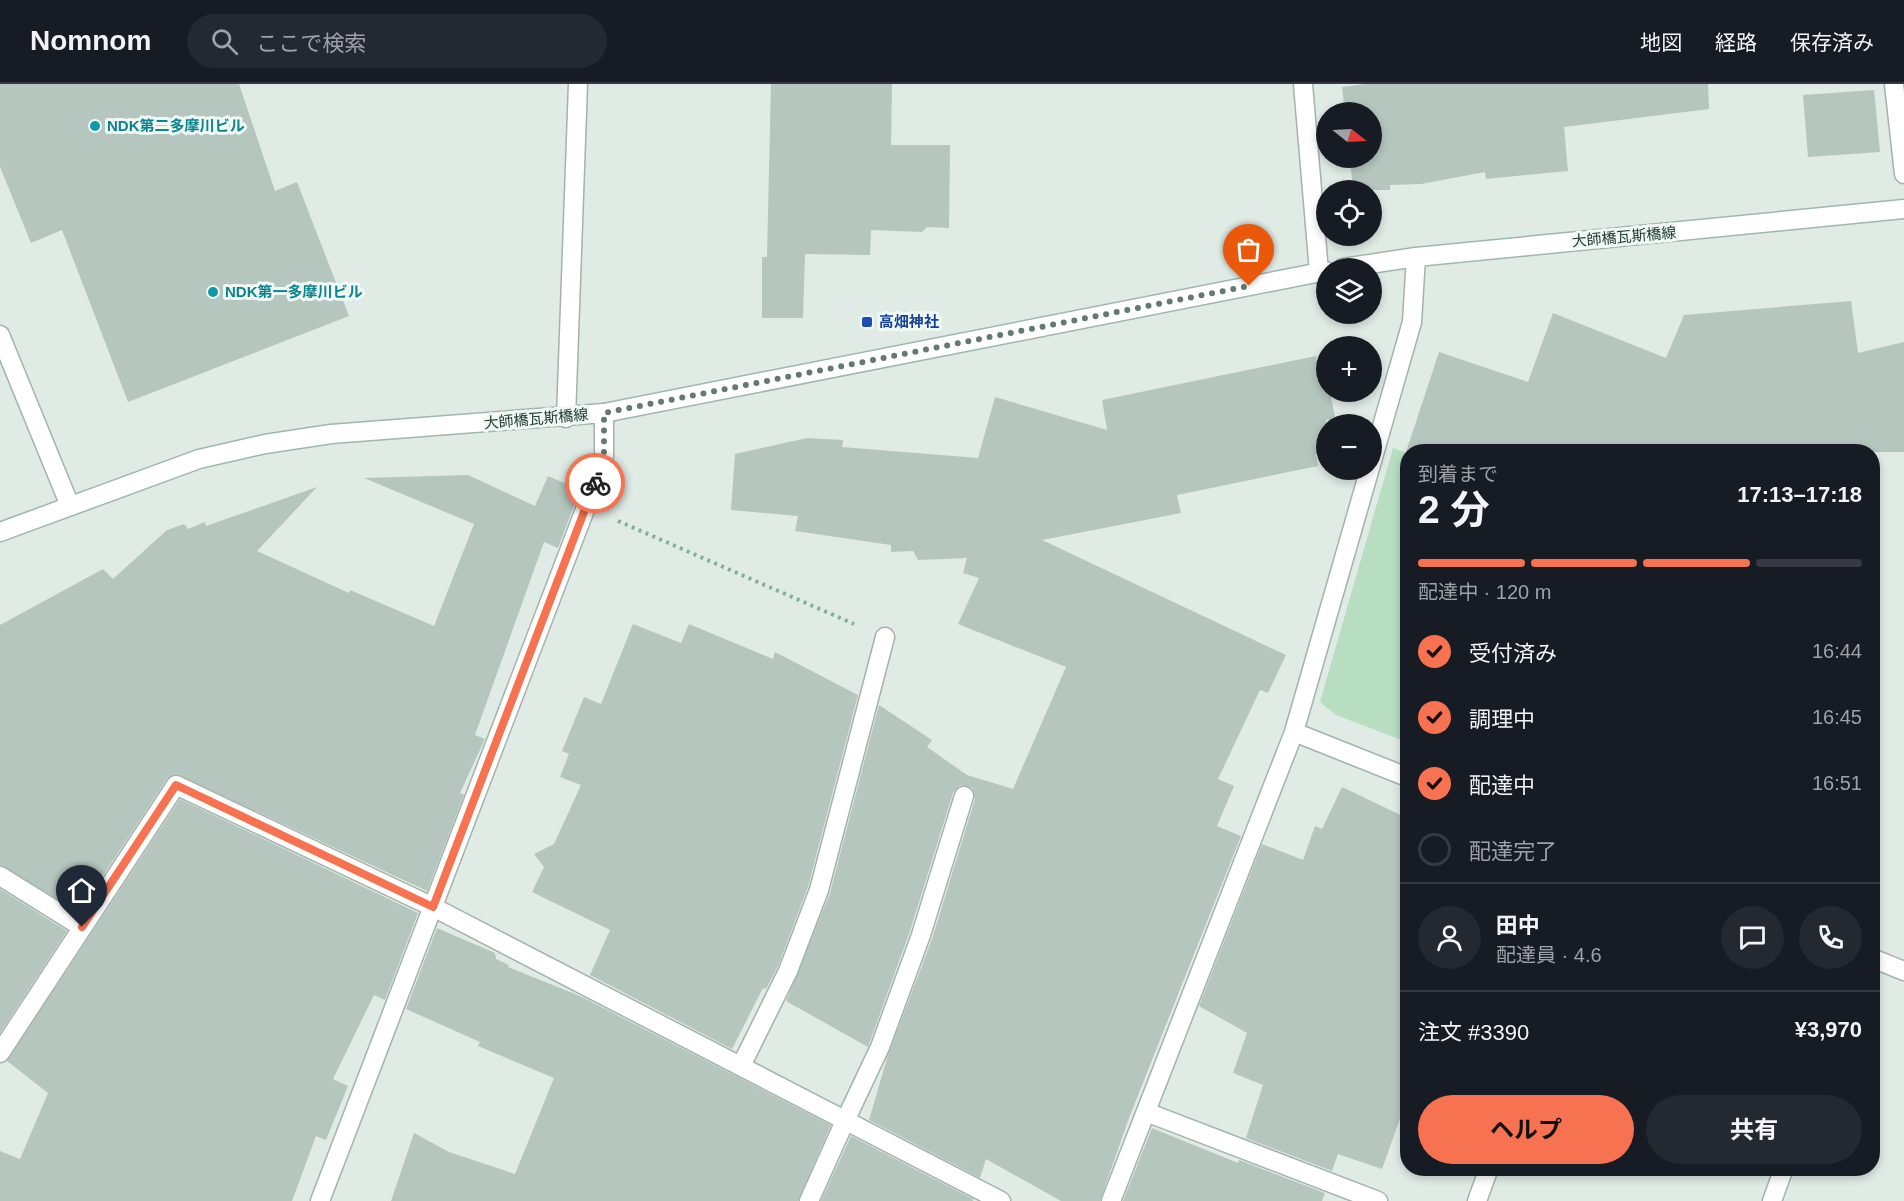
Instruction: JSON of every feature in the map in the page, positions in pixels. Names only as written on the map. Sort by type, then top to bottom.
[{"type":"street","points":[[566,418],[579,84]]},
{"type":"street","points":[[1303,84],[1322,258]]},
{"type":"street","points":[[1894,84],[1904,174]]},
{"type":"street","name":"大師橋瓦斯橋線","points":[[1382,262],[1904,209]]},
{"type":"street","points":[[1111,1201],[1293,732],[1412,322],[1416,257]]},
{"type":"street","name":"大師橋瓦斯橋線","points":[[0,532],[199,459],[266,444],[331,434],[566,418],[604,413],[1316,273]]},
{"type":"street","points":[[0,335],[70,506]]},
{"type":"street","points":[[320,1201],[586,507],[604,456],[604,413]]},
{"type":"street","points":[[741,1066],[788,971],[819,890],[885,638]]},
{"type":"street","points":[[1293,732],[1400,774]]},
{"type":"street","points":[[0,1053],[176,785],[433,907],[1001,1201]]},
{"type":"street","points":[[809,1201],[880,1047],[909,969],[964,796]]},
{"type":"street","points":[[0,876],[82,927]]},
{"type":"street","points":[[1880,961],[1904,971]]},
{"type":"street","points":[[1146,1112],[1378,1201]]},
{"type":"street","points":[[1477,1201],[1486,1176]]},
{"type":"street","points":[[1772,1201],[1781,1176]]},
{"type":"path","points":[[586,507],[885,638]]},
{"type":"green space","points":[[1393,448],[1400,450],[1400,739],[1336,715],[1320,702]]},
{"type":"building","points":[[0,84],[239,84],[275,191],[297,182],[349,316],[128,402],[62,230],[31,243],[0,167]]},
{"type":"building","points":[[771,84],[892,84],[891,145],[950,145],[949,228],[927,227],[922,232],[871,230],[870,255],[805,254],[803,318],[762,318],[762,257],[767,257]]},
{"type":"building","points":[[1365,84],[1708,84],[1709,109],[1564,127],[1568,171],[1486,179],[1485,172],[1421,184],[1390,185],[1390,190],[1382,190],[1382,180],[1352,180],[1351,168],[1382,168],[1382,102],[1344,102],[1342,87]]},
{"type":"building","points":[[1874,90],[1880,152],[1808,157],[1803,95]]},
{"type":"building","points":[[1851,301],[1858,353],[1904,342],[1904,452],[1880,452],[1880,444],[1409,444],[1439,352],[1528,382],[1553,313],[1666,358],[1684,315]]},
{"type":"building","points":[[1316,356],[1316,402],[1332,402],[1334,414],[1316,414],[1316,466],[1177,495],[1181,513],[1042,540],[1286,655],[1268,693],[1260,690],[1218,779],[1234,786],[1217,826],[1241,836],[1129,1118],[1100,1201],[1061,1201],[986,1159],[980,1178],[869,1120],[887,1058],[932,939],[975,799],[972,788],[961,785],[953,793],[910,931],[868,1047],[786,1001],[830,893],[879,705],[932,740],[927,747],[967,775],[1013,789],[1066,667],[958,624],[979,578],[963,573],[967,558],[918,560],[913,551],[891,552],[891,545],[795,531],[798,516],[731,510],[735,454],[807,438],[843,440],[842,447],[978,458],[995,397],[1107,430],[1102,400]]},
{"type":"building","points":[[468,475],[535,506],[548,476],[580,490],[558,548],[544,542],[475,735],[485,739],[460,793],[464,795],[427,891],[176,774],[167,779],[79,912],[0,865],[0,625],[103,569],[113,579],[167,530],[184,524],[188,529],[205,522],[206,526],[317,487],[257,551],[349,593],[350,590],[434,626],[474,524],[364,478]]},
{"type":"building","points":[[633,624],[681,643],[689,624],[773,659],[775,652],[858,695],[808,887],[778,966],[766,989],[763,988],[732,1049],[590,975],[610,930],[532,892],[544,867],[534,854],[554,844],[581,785],[560,777],[569,754],[562,751],[584,697],[601,704]]},
{"type":"building","points":[[1342,787],[1400,815],[1400,1119],[1382,1169],[1338,1154],[1332,1171],[1246,1138],[1263,1085],[1233,1073],[1247,1033],[1199,1006],[1262,844],[1303,860],[1315,826],[1322,829]]},
{"type":"building","points":[[180,799],[418,913],[385,1000],[374,995],[333,1079],[348,1086],[326,1140],[316,1136],[292,1201],[0,1201],[0,1151],[20,1159],[48,1093],[7,1061]]},
{"type":"building","points":[[0,889],[67,931],[0,1033]]},
{"type":"building","points":[[437,928],[495,953],[496,959],[509,965],[508,967],[580,996],[831,1125],[798,1201],[391,1201],[414,1133],[449,1152],[515,1174],[554,1078],[478,1046],[480,1042],[406,1009]]},
{"type":"building","points":[[1152,1128],[1238,1163],[1239,1160],[1325,1193],[1322,1201],[1123,1201]]},
{"type":"building","points":[[851,1136],[973,1199],[973,1201],[821,1201]]},
{"type":"way so far","points":[[595,483],[604,456],[604,413],[1249,286]]},
{"type":"place","name":"NDK第二多摩川ビル","points":[[95,126]]},
{"type":"place","name":"NDK第一多摩川ビル","points":[[213,292]]},
{"type":"place","name":"高畑神社","points":[[867,322]]},
{"type":"route","points":[[82,927],[176,785],[433,907],[595,483]]}]
